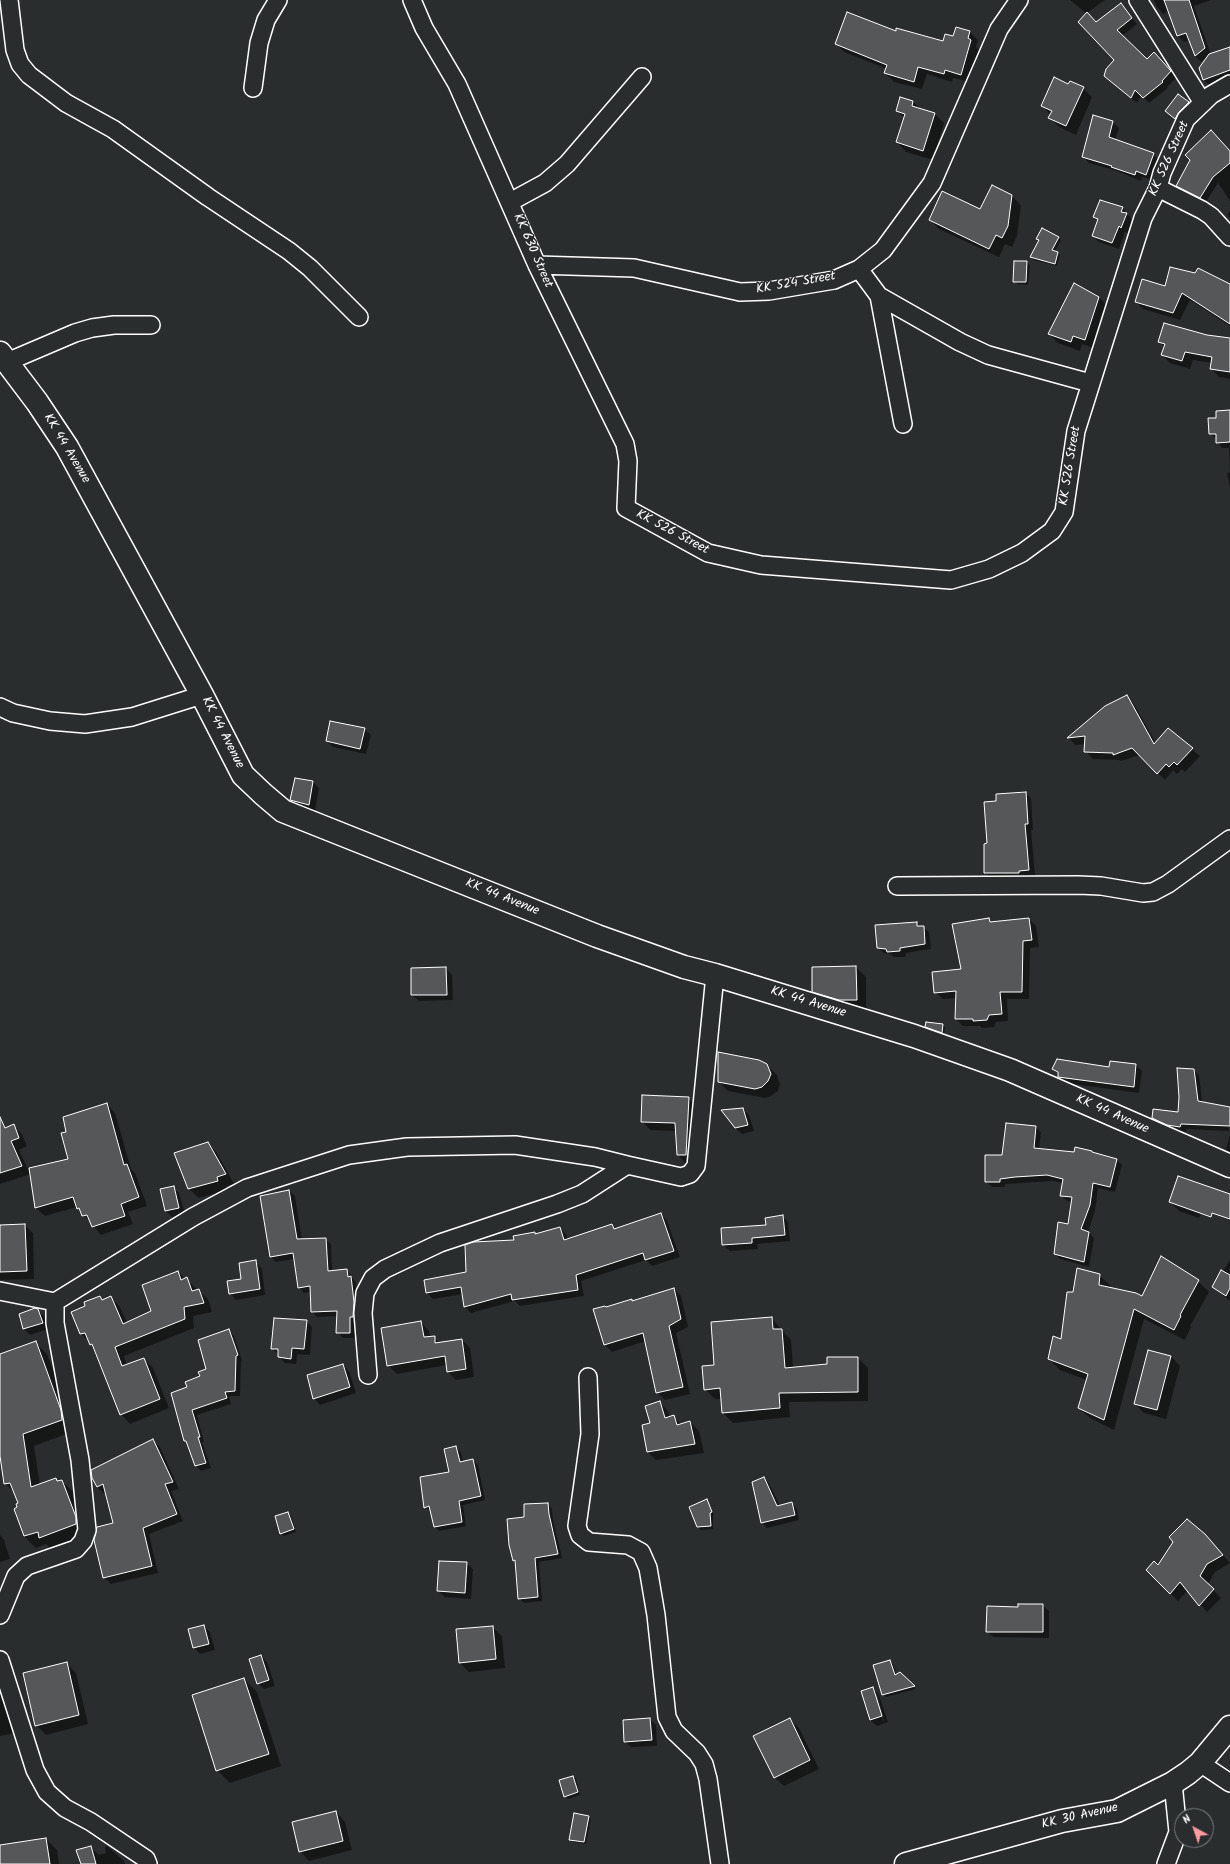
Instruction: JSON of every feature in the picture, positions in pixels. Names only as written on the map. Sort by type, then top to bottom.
[{"type":"main road","name":"KK 44 Avenue","points":[[3,357],[37,402],[67,448],[202,695],[243,775],[283,811],[597,936],[684,967],[715,975],[914,1036],[1010,1070],[1230,1166]]},
{"type":"main road","name":"KK 30 Avenue","points":[[906,1864],[1062,1821],[1117,1811],[1173,1783],[1200,1763],[1230,1727]]},
{"type":"street","points":[[9,0],[15,50],[20,64],[29,75],[66,103],[113,130],[208,197],[289,251],[310,268],[359,317]]},
{"type":"street","points":[[253,88],[259,43],[266,20],[278,0]]},
{"type":"street","name":"KK 630 Street","points":[[412,0],[424,28],[456,84],[537,265],[625,444],[628,461],[626,508]]},
{"type":"street","name":"KK 524 Street","points":[[537,265],[634,268],[740,292],[769,291],[834,280],[859,269],[883,250],[932,183],[999,29],[1019,0]]},
{"type":"street","points":[[1138,0],[1202,103]]},
{"type":"street","points":[[510,202],[545,183],[567,164],[642,77]]},
{"type":"street","name":"KK 526 Street","points":[[626,508],[708,553],[727,559],[761,565],[951,580],[989,569],[1022,553],[1052,531],[1064,512],[1076,431],[1143,218],[1158,188],[1162,173],[1186,119],[1211,94],[1230,84]]},
{"type":"street","points":[[1158,188],[1211,216],[1230,237]]},
{"type":"street","points":[[859,269],[879,296],[954,339],[988,355],[1090,383]]},
{"type":"street","points":[[879,296],[903,424]]},
{"type":"street","points":[[3,357],[92,328],[114,325],[151,325]]},
{"type":"street","points":[[0,707],[13,713],[50,721],[85,724],[132,717],[202,695]]},
{"type":"street","points":[[897,886],[1078,885],[1153,892],[1168,884],[1230,839]]},
{"type":"street","points":[[0,1291],[55,1302],[192,1217],[247,1188],[349,1155],[406,1147],[516,1145],[594,1157],[681,1177],[690,1174],[696,1166],[715,975]]},
{"type":"street","points":[[368,1375],[363,1314],[365,1293],[373,1278],[385,1269],[440,1243],[557,1204],[582,1194],[627,1164]]},
{"type":"street","points":[[0,1615],[16,1576],[21,1571],[27,1566],[76,1549],[83,1541],[87,1530],[80,1460],[55,1323],[55,1302]]},
{"type":"street","points":[[588,1377],[590,1434],[577,1526],[580,1534],[589,1542],[628,1545],[641,1552],[648,1568],[656,1615],[667,1717],[674,1731],[697,1753],[704,1764],[708,1779],[720,1864]]},
{"type":"street","points":[[0,1660],[35,1770],[47,1792],[65,1808],[91,1822],[146,1859],[148,1864]]},
{"type":"street","points":[[1200,1763],[1230,1783]]},
{"type":"street","points":[[1166,1864],[1178,1832],[1173,1783]]},
{"type":"building","points":[[1164,0],[1189,0],[1205,48],[1195,56],[1186,33],[1177,36]]},
{"type":"building","points":[[1121,3],[1132,18],[1117,30],[1147,59],[1154,52],[1171,71],[1162,81],[1163,82],[1143,98],[1135,90],[1131,98],[1104,76],[1106,69],[1114,60],[1078,22],[1087,12],[1096,22]]},
{"type":"building","points":[[847,12],[896,31],[896,28],[943,41],[945,34],[953,36],[956,27],[970,31],[968,38],[971,40],[961,75],[945,70],[944,74],[918,67],[914,82],[884,73],[887,65],[835,44]]},
{"type":"building","points":[[1230,47],[1230,70],[1203,80],[1199,68],[1209,54]]},
{"type":"building","points":[[1054,77],[1068,84],[1070,81],[1084,87],[1066,126],[1048,118],[1052,111],[1041,106]]},
{"type":"building","points":[[1178,94],[1189,102],[1179,112],[1175,119],[1165,111]]},
{"type":"building","points":[[900,97],[913,101],[912,106],[935,113],[923,151],[896,142],[905,114],[896,111]]},
{"type":"building","points":[[1093,115],[1113,121],[1109,137],[1154,153],[1146,175],[1136,171],[1135,175],[1082,157]]},
{"type":"building","points":[[1211,130],[1230,151],[1230,163],[1213,177],[1200,198],[1176,186],[1190,160],[1185,155]]},
{"type":"building","points":[[992,185],[1012,195],[1008,226],[1002,238],[996,235],[989,249],[929,220],[942,191],[980,209]]},
{"type":"building","points":[[1100,200],[1123,207],[1121,212],[1127,213],[1121,228],[1119,226],[1112,243],[1092,236],[1098,219],[1093,217]]},
{"type":"building","points":[[1042,228],[1059,237],[1052,250],[1058,252],[1055,264],[1030,257],[1039,240],[1036,239]]},
{"type":"building","points":[[1014,261],[1027,261],[1026,282],[1013,282]]},
{"type":"building","points":[[1170,267],[1195,273],[1198,268],[1230,284],[1230,324],[1182,293],[1173,313],[1135,302],[1142,279],[1165,286]]},
{"type":"building","points":[[1074,283],[1099,297],[1085,340],[1073,336],[1071,342],[1048,334]]},
{"type":"building","points":[[1164,323],[1207,335],[1230,338],[1230,372],[1210,369],[1212,357],[1185,352],[1182,361],[1161,355],[1165,344],[1158,342]]},
{"type":"building","points":[[1230,410],[1230,442],[1216,443],[1216,434],[1209,434],[1208,418],[1216,418],[1216,411]]},
{"type":"building","points":[[1127,695],[1154,744],[1168,728],[1193,748],[1177,765],[1174,762],[1169,767],[1166,764],[1157,774],[1132,748],[1113,755],[1113,753],[1084,752],[1085,736],[1067,738],[1105,706]]},
{"type":"building","points":[[330,721],[365,728],[360,749],[326,741]]},
{"type":"building","points":[[295,778],[313,781],[309,805],[290,800]]},
{"type":"building","points":[[1026,792],[1028,824],[1025,824],[1029,870],[1019,871],[1019,873],[984,873],[984,844],[987,843],[984,802],[996,801],[996,794]]},
{"type":"building","points":[[989,918],[990,922],[1029,918],[1032,940],[1023,941],[1022,992],[1000,992],[1002,1014],[989,1015],[987,1020],[973,1021],[973,1019],[955,1019],[956,991],[934,993],[932,972],[961,969],[952,924]]},
{"type":"building","points":[[917,922],[917,926],[924,926],[925,944],[900,948],[900,951],[887,952],[886,949],[877,948],[875,925]]},
{"type":"building","points":[[856,966],[857,1000],[839,1000],[812,992],[812,967]]},
{"type":"building","points":[[446,967],[447,995],[411,995],[411,968]]},
{"type":"building","points":[[926,1022],[943,1024],[942,1033],[925,1027]]},
{"type":"building","points":[[718,1052],[759,1060],[767,1064],[771,1074],[768,1081],[762,1087],[755,1089],[718,1082]]},
{"type":"building","points":[[1057,1059],[1109,1067],[1110,1061],[1136,1064],[1134,1087],[1058,1077],[1058,1072],[1052,1069]]},
{"type":"building","points":[[1177,1068],[1194,1069],[1198,1101],[1230,1107],[1230,1126],[1181,1124],[1180,1127],[1167,1125],[1152,1118],[1153,1109],[1178,1112],[1179,1097]]},
{"type":"building","points":[[642,1095],[689,1097],[686,1155],[677,1155],[675,1123],[641,1122]]},
{"type":"building","points":[[107,1103],[124,1165],[127,1164],[139,1197],[121,1204],[125,1216],[92,1227],[87,1215],[82,1216],[79,1208],[77,1209],[73,1197],[35,1208],[29,1168],[68,1159],[61,1133],[66,1132],[63,1117]]},
{"type":"building","points":[[743,1108],[748,1125],[735,1128],[721,1110]]},
{"type":"building","points":[[0,1117],[5,1128],[14,1124],[19,1138],[11,1141],[22,1166],[0,1173]]},
{"type":"building","points":[[1006,1123],[1036,1126],[1034,1148],[1074,1152],[1075,1147],[1117,1159],[1110,1187],[1093,1183],[1090,1205],[1081,1229],[1089,1232],[1084,1262],[1054,1254],[1058,1222],[1068,1224],[1072,1197],[1060,1196],[1063,1179],[1047,1175],[1000,1179],[1000,1182],[985,1182],[985,1155],[1002,1155]]},
{"type":"building","points":[[208,1142],[226,1174],[217,1177],[218,1181],[188,1189],[174,1153]]},
{"type":"building","points":[[1178,1176],[1230,1194],[1230,1219],[1212,1213],[1211,1217],[1169,1202]]},
{"type":"building","points":[[174,1186],[179,1208],[165,1211],[160,1189]]},
{"type":"building","points":[[289,1190],[297,1239],[326,1238],[328,1271],[347,1269],[348,1277],[351,1276],[354,1302],[353,1317],[350,1317],[350,1333],[336,1333],[337,1311],[311,1312],[310,1286],[298,1288],[293,1253],[270,1257],[260,1196]]},
{"type":"building","points":[[661,1213],[674,1251],[645,1260],[643,1253],[576,1275],[578,1290],[512,1300],[511,1294],[464,1307],[461,1287],[426,1293],[424,1280],[466,1272],[465,1245],[473,1242],[514,1240],[513,1236],[535,1232],[535,1234],[560,1227],[564,1240],[612,1224],[614,1229]]},
{"type":"building","points":[[783,1215],[785,1235],[752,1238],[752,1243],[722,1245],[721,1228],[766,1225],[765,1218]]},
{"type":"building","points":[[25,1224],[27,1271],[0,1272],[0,1225]]},
{"type":"building","points":[[1161,1256],[1199,1280],[1180,1315],[1181,1316],[1174,1330],[1134,1309],[1104,1420],[1078,1408],[1088,1374],[1048,1359],[1053,1336],[1061,1339],[1067,1292],[1073,1292],[1077,1268],[1100,1274],[1099,1285],[1136,1293],[1142,1296]]},
{"type":"building","points":[[256,1260],[260,1289],[229,1294],[227,1281],[241,1279],[239,1263]]},
{"type":"building","points":[[1221,1270],[1230,1275],[1230,1288],[1226,1296],[1212,1287]]},
{"type":"building","points":[[178,1271],[181,1280],[187,1277],[192,1291],[199,1289],[204,1303],[184,1307],[185,1319],[115,1347],[122,1366],[144,1358],[160,1399],[120,1415],[92,1344],[90,1345],[85,1333],[80,1334],[71,1312],[85,1306],[84,1302],[100,1296],[102,1300],[111,1296],[123,1324],[151,1311],[142,1285]]},
{"type":"building","points":[[674,1288],[681,1319],[669,1326],[683,1387],[656,1393],[643,1333],[604,1345],[593,1309],[606,1307],[632,1299],[632,1301]]},
{"type":"building","points":[[35,1308],[38,1309],[43,1323],[23,1329],[19,1314]]},
{"type":"building","points":[[772,1317],[773,1329],[782,1329],[785,1368],[827,1364],[827,1357],[858,1357],[858,1392],[779,1393],[780,1408],[722,1413],[720,1388],[704,1390],[702,1366],[714,1365],[711,1322]]},
{"type":"building","points":[[274,1318],[307,1320],[304,1349],[292,1348],[291,1359],[278,1357],[278,1349],[271,1349]]},
{"type":"building","points":[[421,1321],[424,1337],[435,1336],[435,1343],[462,1339],[466,1369],[447,1372],[445,1356],[387,1366],[381,1328]]},
{"type":"building","points":[[229,1329],[238,1355],[236,1356],[235,1391],[225,1392],[227,1398],[192,1410],[206,1463],[195,1466],[186,1441],[184,1441],[171,1393],[187,1387],[185,1382],[200,1376],[198,1372],[206,1369],[198,1340]]},
{"type":"building","points":[[36,1341],[61,1410],[62,1420],[23,1434],[31,1487],[56,1478],[57,1481],[62,1480],[76,1517],[76,1524],[39,1538],[38,1532],[24,1536],[14,1509],[17,1507],[16,1504],[18,1503],[10,1483],[4,1484],[0,1456],[0,1354]]},
{"type":"building","points":[[1148,1350],[1171,1356],[1157,1410],[1134,1404]]},
{"type":"building","points":[[343,1364],[350,1387],[313,1399],[307,1375]]},
{"type":"building","points":[[660,1401],[665,1418],[674,1415],[677,1425],[690,1421],[695,1444],[647,1452],[642,1425],[650,1423],[645,1406]]},
{"type":"building","points":[[153,1439],[173,1482],[165,1484],[177,1514],[143,1528],[152,1566],[103,1578],[94,1540],[97,1527],[113,1523],[103,1484],[97,1487],[92,1478],[91,1470]]},
{"type":"building","points":[[456,1446],[460,1462],[473,1459],[481,1496],[459,1501],[462,1522],[434,1527],[429,1506],[424,1508],[420,1477],[449,1472],[444,1449]]},
{"type":"building","points":[[764,1477],[777,1506],[792,1502],[795,1515],[761,1523],[752,1482]]},
{"type":"building","points":[[707,1499],[712,1512],[710,1513],[711,1526],[697,1527],[689,1507]]},
{"type":"building","points":[[548,1503],[558,1554],[535,1558],[538,1597],[518,1599],[515,1560],[513,1561],[509,1545],[507,1519],[524,1517],[524,1504]]},
{"type":"building","points":[[288,1512],[294,1529],[280,1534],[275,1516]]},
{"type":"building","points":[[1187,1519],[1205,1534],[1223,1555],[1207,1564],[1200,1576],[1214,1589],[1199,1606],[1180,1582],[1170,1594],[1146,1570],[1154,1561],[1158,1565],[1173,1542],[1169,1537]]},
{"type":"building","points":[[439,1561],[467,1562],[465,1593],[437,1591]]},
{"type":"building","points":[[1018,1604],[1043,1604],[1043,1632],[986,1632],[987,1606],[1018,1607]]},
{"type":"building","points":[[204,1625],[209,1644],[193,1648],[188,1629]]},
{"type":"building","points":[[493,1626],[496,1659],[459,1663],[456,1629]]},
{"type":"building","points":[[261,1655],[269,1680],[257,1684],[249,1659]]},
{"type":"building","points":[[890,1660],[895,1675],[900,1672],[915,1686],[882,1695],[873,1665]]},
{"type":"building","points":[[67,1662],[79,1715],[35,1726],[23,1673]]},
{"type":"building","points":[[244,1678],[269,1754],[216,1771],[192,1695]]},
{"type":"building","points":[[873,1687],[882,1716],[870,1720],[861,1691]]},
{"type":"building","points":[[650,1718],[652,1740],[624,1742],[623,1720]]},
{"type":"building","points":[[790,1718],[810,1760],[774,1778],[753,1736]]},
{"type":"building","points":[[573,1776],[578,1792],[564,1797],[559,1780]]},
{"type":"building","points":[[336,1811],[343,1841],[299,1852],[292,1822]]},
{"type":"building","points":[[574,1813],[589,1816],[584,1842],[569,1840]]},
{"type":"building","points":[[46,1838],[50,1864],[0,1864],[0,1845]]},
{"type":"building","points":[[91,1846],[96,1864],[81,1864],[76,1850]]}]
